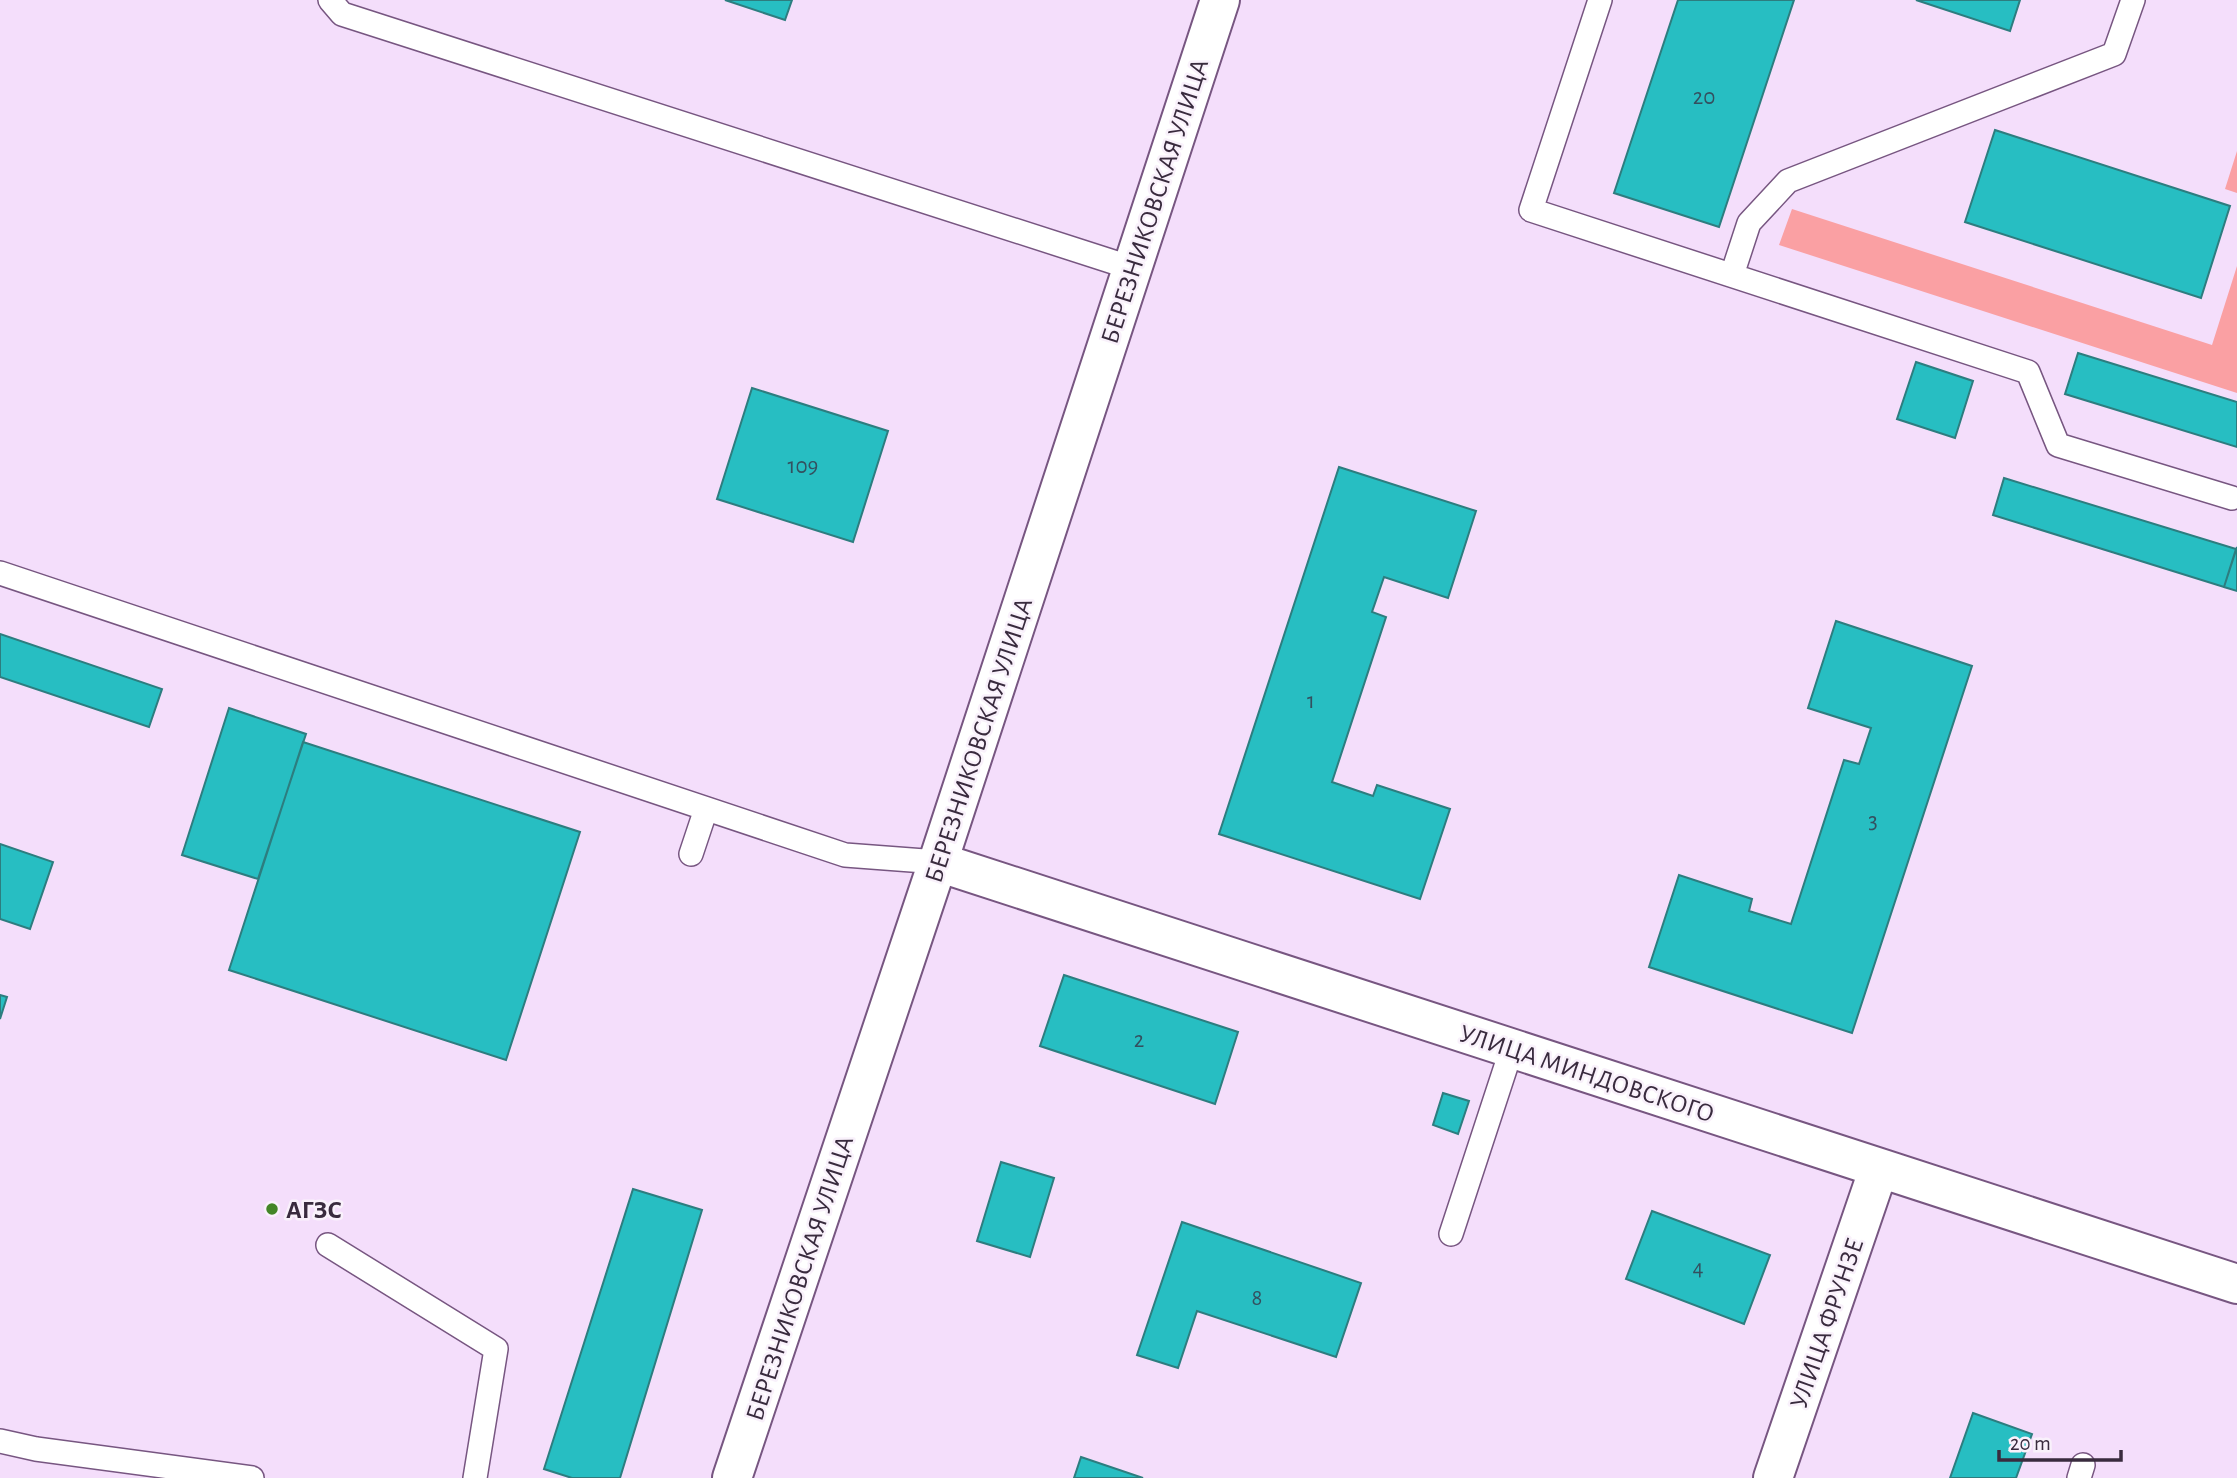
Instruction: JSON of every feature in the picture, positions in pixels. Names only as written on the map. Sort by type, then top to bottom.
[{"type":"street","name":"БЕРЕЗНИКОВСКАЯ УЛИЦА","points":[[732,1478],[938,862],[1220,0]]},
{"type":"street","name":"УЛИЦА МИНДОВСКОГО","points":[[938,862],[2237,1284]]},
{"type":"street","name":"УЛИЦА ФРУНЗЕ","points":[[1773,1478],[1879,1168]]},
{"type":"lane","points":[[330,0],[342,14],[1132,268]]},
{"type":"lane","points":[[1600,0],[1531,210],[2028,372],[2058,445],[2232,498]]},
{"type":"lane","points":[[1732,275],[1749,223],[1788,181],[2114,54],[2133,0]]},
{"type":"lane","points":[[0,573],[845,855],[938,862]]},
{"type":"lane","points":[[691,854],[706,809]]},
{"type":"lane","points":[[1451,1234],[1513,1048]]},
{"type":"lane","points":[[328,1245],[496,1349],[475,1478]]},
{"type":"lane","points":[[0,1441],[36,1449],[252,1478]]},
{"type":"shaded area","points":[[2237,151],[2237,193],[2225,189]]},
{"type":"shaded area","points":[[1792,209],[2212,345],[2237,266],[2237,393],[1779,245]]},
{"type":"building","points":[[725,0],[792,0],[785,20]]},
{"type":"building","points":[[1678,0],[1794,0],[1719,227],[1614,193]]},
{"type":"building","points":[[1916,0],[2020,0],[2010,31]]},
{"type":"building","points":[[1995,130],[2230,206],[2201,298],[1965,222]]},
{"type":"building","points":[[2078,353],[2237,402],[2237,447],[2065,394]]},
{"type":"building","points":[[1916,362],[1973,381],[1955,438],[1897,419]]},
{"type":"building","points":[[752,388],[888,431],[853,542],[717,499]]},
{"type":"building","points":[[1339,467],[1476,511],[1448,598],[1384,577],[1372,612],[1386,617],[1332,782],[1373,796],[1377,785],[1450,809],[1420,899],[1219,834]]},
{"type":"building","points":[[2004,478],[2236,549],[2224,587],[1993,515]]},
{"type":"building","points":[[2237,547],[2237,591],[2224,587]]},
{"type":"building","points":[[1836,621],[1972,666],[1852,1033],[1649,967],[1679,875],[1752,899],[1749,911],[1791,924],[1844,760],[1859,764],[1871,728],[1808,708]]},
{"type":"building","points":[[0,634],[162,689],[149,727],[0,677]]},
{"type":"building","points":[[229,708],[306,734],[258,879],[182,855]]},
{"type":"building","points":[[303,742],[580,832],[506,1060],[229,970]]},
{"type":"building","points":[[0,844],[53,862],[30,929],[0,919]]},
{"type":"building","points":[[1064,975],[1238,1032],[1215,1104],[1040,1046]]},
{"type":"building","points":[[0,995],[7,997],[0,1019]]},
{"type":"building","points":[[1443,1093],[1469,1101],[1458,1134],[1433,1125]]},
{"type":"building","points":[[1001,1162],[1054,1178],[1030,1257],[977,1241]]},
{"type":"building","points":[[633,1189],[702,1210],[620,1478],[572,1478],[544,1469]]},
{"type":"building","points":[[1652,1211],[1770,1255],[1744,1324],[1626,1279]]},
{"type":"building","points":[[1182,1222],[1361,1283],[1336,1357],[1197,1311],[1178,1368],[1137,1355]]},
{"type":"building","points":[[1973,1413],[2032,1434],[2016,1478],[1950,1478]]},
{"type":"building","points":[[1081,1457],[1143,1478],[1074,1478]]},
{"type":"place","name":"АГЗС","points":[[272,1209]]}]
